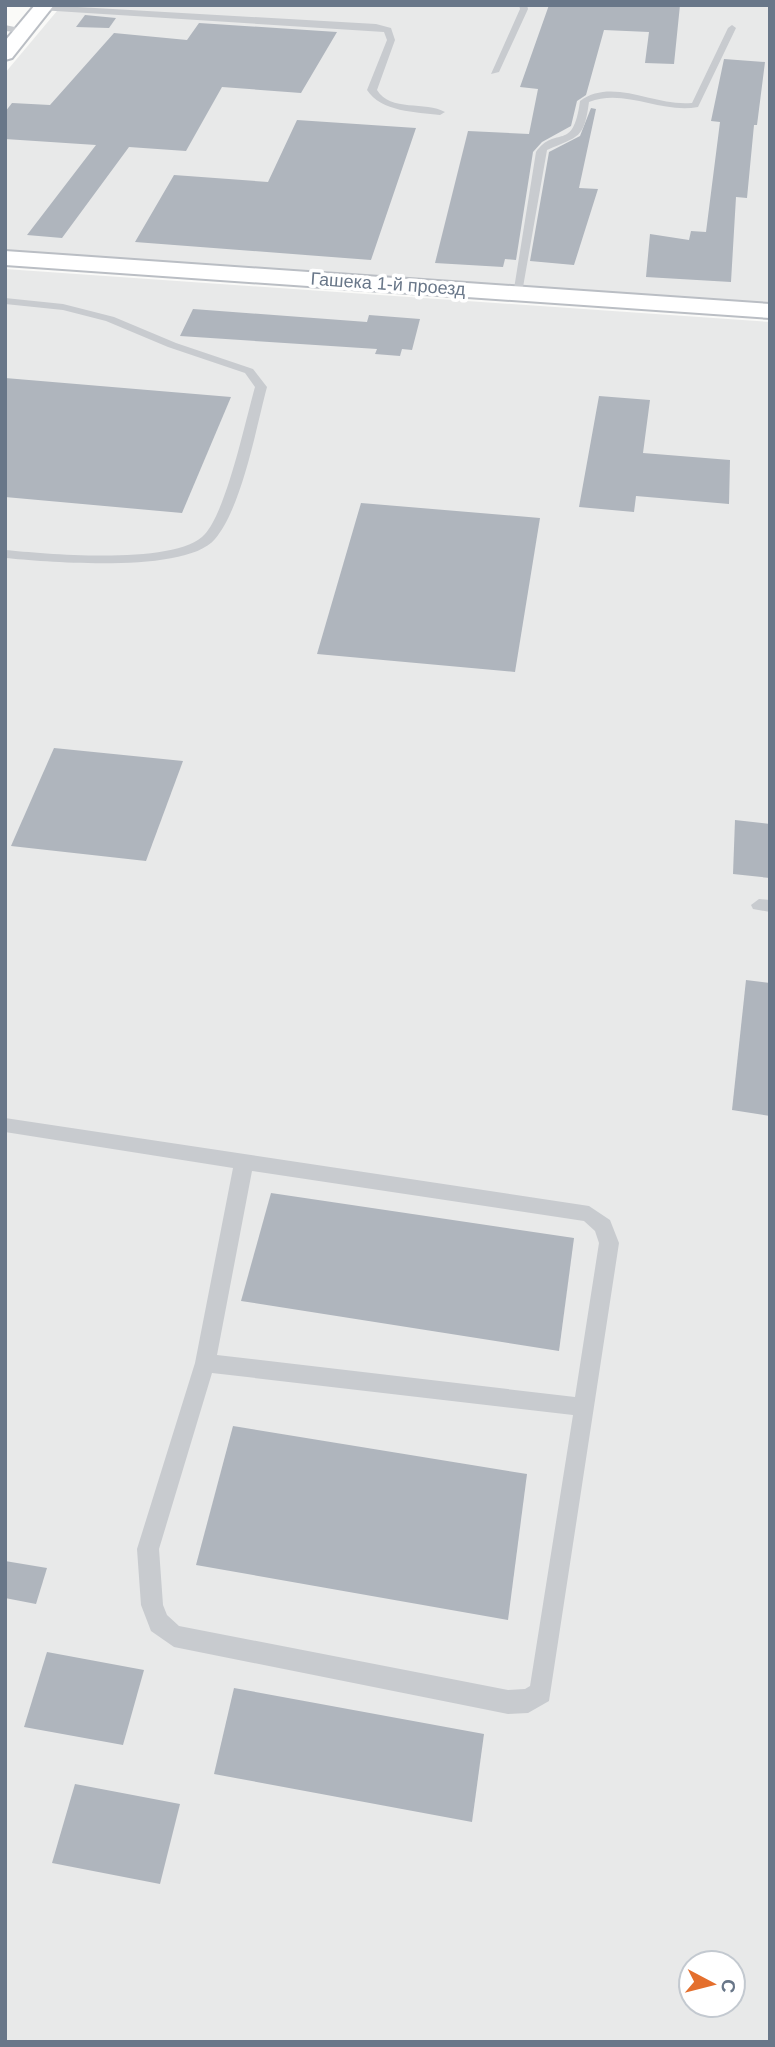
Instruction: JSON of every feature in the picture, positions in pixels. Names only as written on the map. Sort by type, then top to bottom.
[{"type":"main road","points":[[5,54],[44,7]]},
{"type":"main road","name":"Гашека 1-й проезд","points":[[5,258],[770,311]]},
{"type":"lane","points":[[494,72],[524,9],[523,5]]},
{"type":"lane","points":[[44,7],[376,27],[388,30],[391,40],[372,90],[376,98],[401,107],[440,112]]},
{"type":"lane","points":[[5,28],[25,30]]},
{"type":"lane","points":[[517,293],[544,148],[576,134],[582,122],[585,101],[595,96],[616,94],[676,106],[695,105],[732,28]]},
{"type":"lane","points":[[5,301],[63,307],[110,319],[172,345],[249,371],[261,387],[221,515],[210,538],[200,547],[188,553],[150,558],[5,554]]},
{"type":"lane","points":[[5,1125],[589,1214],[603,1226],[609,1243],[541,1693],[528,1701],[508,1702],[174,1636],[159,1623],[152,1605],[148,1549],[205,1363],[244,1162]]},
{"type":"lane","points":[[205,1363],[584,1407]]},
{"type":"shaded area","points":[[62,5],[770,5],[770,303],[5,250],[5,73]]},
{"type":"shaded area","points":[[5,269],[770,322],[770,2042],[5,2042]]},
{"type":"building","points":[[549,5],[680,5],[674,64],[645,63],[649,32],[604,30],[586,95],[577,101],[571,126],[542,142],[533,152],[516,260],[505,259],[503,267],[435,263],[468,131],[529,134],[538,89],[520,87]]},
{"type":"building","points":[[85,15],[116,18],[109,28],[76,27]]},
{"type":"building","points":[[199,23],[337,32],[301,93],[222,87],[186,151],[129,147],[62,238],[27,235],[96,145],[5,139],[5,112],[12,103],[50,105],[114,33],[187,40]]},
{"type":"building","points":[[724,59],[765,62],[757,125],[754,125],[747,198],[736,197],[731,282],[646,277],[650,234],[689,240],[691,231],[706,232],[720,122],[711,121]]},
{"type":"building","points":[[591,108],[596,109],[579,188],[598,189],[574,265],[530,261],[549,152],[580,136]]},
{"type":"building","points":[[297,120],[416,128],[371,260],[135,242],[174,175],[268,182]]},
{"type":"building","points":[[193,309],[367,322],[369,315],[420,319],[412,350],[402,349],[400,356],[375,354],[377,349],[180,336]]},
{"type":"building","points":[[5,378],[231,397],[182,513],[5,497]]},
{"type":"building","points":[[599,396],[650,400],[643,453],[730,460],[729,504],[636,496],[634,512],[579,507]]},
{"type":"building","points":[[361,503],[540,518],[515,672],[317,654]]},
{"type":"building","points":[[54,748],[183,761],[146,861],[11,846]]},
{"type":"building","points":[[735,820],[770,824],[770,878],[733,874]]},
{"type":"building","points":[[746,980],[770,983],[770,1116],[732,1110]]},
{"type":"building","points":[[271,1193],[574,1238],[559,1351],[241,1301]]},
{"type":"building","points":[[233,1426],[527,1474],[508,1620],[196,1565]]},
{"type":"building","points":[[5,1561],[47,1568],[36,1604],[5,1598]]},
{"type":"building","points":[[47,1652],[144,1670],[123,1745],[24,1727]]},
{"type":"building","points":[[234,1688],[484,1734],[472,1822],[214,1774]]},
{"type":"building","points":[[75,1784],[180,1804],[160,1884],[52,1863]]}]
